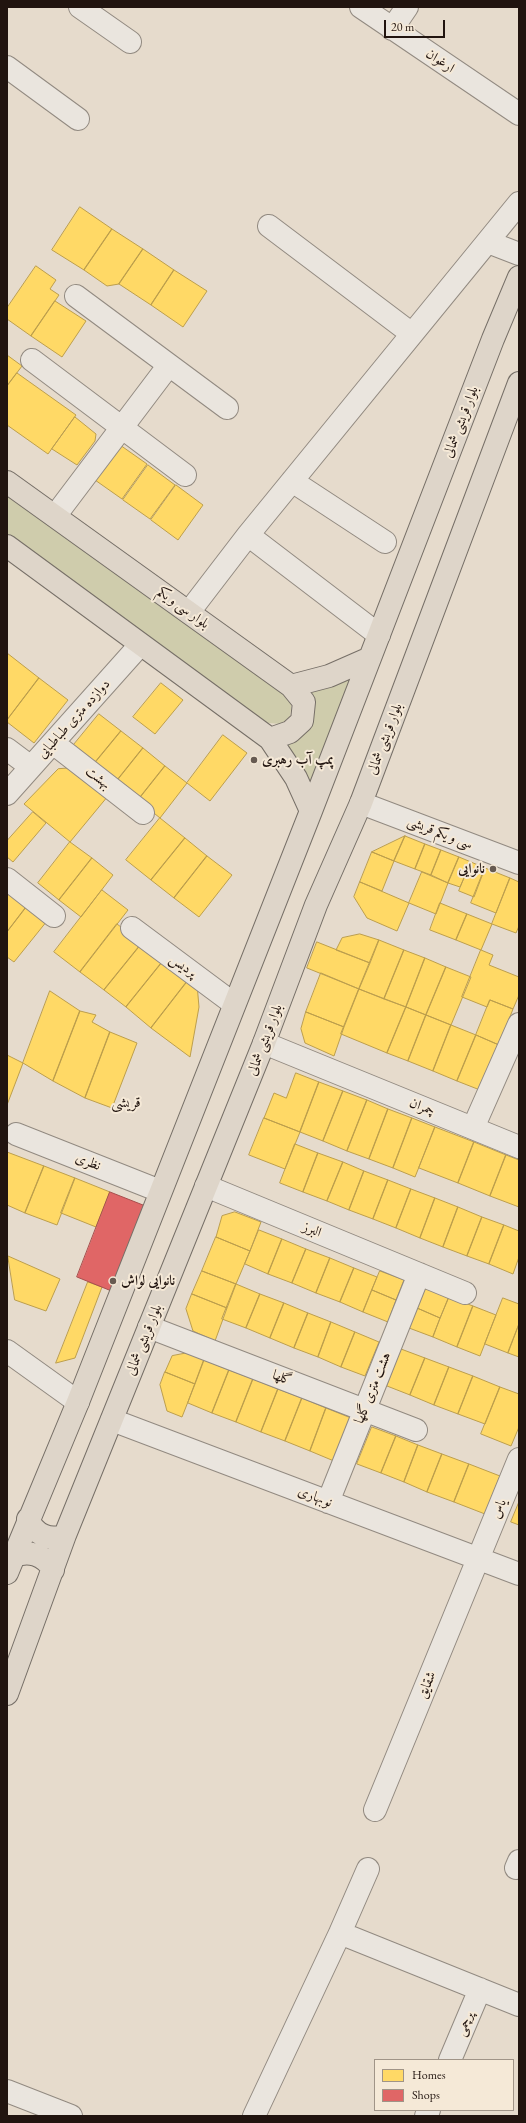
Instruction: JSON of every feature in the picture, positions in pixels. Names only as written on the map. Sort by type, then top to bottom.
[{"type":"main road","name":"بلوار قریشی شمالی","points":[[10,1565],[78,1402],[311,811],[493,339],[519,277]]},
{"type":"main road","name":"بلوار قریشی شمالی","points":[[7,1694],[66,1536],[264,1043],[316,905],[361,803],[519,383]]},
{"type":"main road","name":"بلوار سی و یکم","points":[[7,482],[291,686],[304,702],[302,721],[290,732],[270,739]]},
{"type":"main road","points":[[7,546],[270,739],[296,778],[311,811]]},
{"type":"main road","points":[[291,686],[329,676],[370,658]]},
{"type":"main road","points":[[28,1519],[35,1530],[43,1536],[56,1538],[66,1536]]},
{"type":"main road","points":[[10,1565],[25,1553],[36,1555],[46,1561],[53,1570]]},
{"type":"street","points":[[80,7],[130,42]]},
{"type":"street","name":"ارغوان","points":[[361,7],[519,114]]},
{"type":"street","points":[[392,29],[407,7]]},
{"type":"street","points":[[7,67],[78,119]]},
{"type":"street","points":[[189,612],[248,535],[519,203]]},
{"type":"street","points":[[269,226],[412,334]]},
{"type":"street","points":[[488,242],[519,254]]},
{"type":"street","points":[[76,296],[227,408]]},
{"type":"street","points":[[32,360],[185,475]]},
{"type":"street","points":[[55,516],[169,365]]},
{"type":"street","points":[[292,481],[385,542]]},
{"type":"street","points":[[248,535],[379,635]]},
{"type":"street","name":"دوازده متری طباطبایی","points":[[7,794],[140,645]]},
{"type":"street","name":"بهشت","points":[[53,743],[143,813]]},
{"type":"street","points":[[7,749],[31,767]]},
{"type":"street","name":"سی و یکم قریشی","points":[[361,803],[519,863]]},
{"type":"street","points":[[7,879],[54,916]]},
{"type":"street","name":"پردیس","points":[[132,928],[234,1004]]},
{"type":"street","points":[[473,1128],[519,1024]]},
{"type":"street","name":"چمران","points":[[264,1043],[519,1147]]},
{"type":"street","name":"نظری","points":[[16,1134],[160,1191]]},
{"type":"street","name":"البرز","points":[[206,1186],[465,1293]]},
{"type":"street","name":"هشت متری گلها","points":[[328,1502],[419,1274]]},
{"type":"street","name":"گلها","points":[[149,1327],[416,1430]]},
{"type":"street","points":[[7,1351],[78,1402]]},
{"type":"street","name":"نوبهاری","points":[[112,1420],[519,1574]]},
{"type":"street","name":"یاس","points":[[479,1559],[519,1459]]},
{"type":"street","name":"شقایق","points":[[374,1810],[479,1559]]},
{"type":"street","points":[[254,2116],[340,1933],[368,1869]]},
{"type":"street","points":[[340,1933],[519,2005]]},
{"type":"street","name":"پرچمی","points":[[450,2059],[480,1989]]},
{"type":"street","points":[[7,2091],[71,2116]]},
{"type":"shaded area","points":[[7,489],[279,685],[292,702],[290,716],[282,724],[268,723],[252,717],[7,537]]},
{"type":"shaded area","points":[[358,670],[310,795],[280,742],[305,728],[301,690]]},
{"type":"building: Homes","points":[[80,207],[112,229],[84,270],[52,250]]},
{"type":"building: Homes","points":[[112,229],[143,249],[119,284],[107,286],[84,270]]},
{"type":"building: Homes","points":[[143,249],[174,270],[151,305],[119,284]]},
{"type":"building: Homes","points":[[36,266],[56,280],[50,289],[59,295],[31,336],[7,319],[7,308]]},
{"type":"building: Homes","points":[[174,270],[207,291],[183,327],[151,305]]},
{"type":"building: Homes","points":[[55,301],[86,321],[62,357],[31,336]]},
{"type":"building: Homes","points":[[7,355],[22,366],[7,386]]},
{"type":"building: Homes","points":[[17,373],[76,415],[48,454],[7,425],[7,386]]},
{"type":"building: Homes","points":[[75,417],[96,434],[95,441],[77,465],[52,449]]},
{"type":"building: Homes","points":[[120,445],[147,464],[122,499],[95,480]]},
{"type":"building: Homes","points":[[148,465],[175,485],[150,519],[123,500]]},
{"type":"building: Homes","points":[[176,485],[203,505],[178,540],[151,520]]},
{"type":"building: Homes","points":[[7,653],[39,678],[7,720]]},
{"type":"building: Homes","points":[[39,678],[68,700],[34,743],[7,722],[7,720]]},
{"type":"building: Homes","points":[[161,683],[183,700],[155,734],[133,717]]},
{"type":"building: Homes","points":[[99,714],[121,731],[93,765],[72,747]]},
{"type":"building: Homes","points":[[121,731],[143,748],[115,783],[93,765]]},
{"type":"building: Homes","points":[[223,735],[247,753],[210,801],[187,783]]},
{"type":"building: Homes","points":[[143,748],[165,766],[138,800],[115,783]]},
{"type":"building: Homes","points":[[165,766],[187,783],[160,818],[138,800]]},
{"type":"building: Homes","points":[[72,768],[108,796],[70,842],[24,804],[58,769]]},
{"type":"building: Homes","points":[[33,812],[46,823],[13,862],[7,857],[7,841]]},
{"type":"building: Homes","points":[[160,818],[185,838],[151,880],[126,860]]},
{"type":"building: Homes","points":[[405,836],[425,844],[415,869],[394,861]]},
{"type":"building: Homes","points":[[405,836],[394,861],[372,852]]},
{"type":"building: Homes","points":[[185,838],[207,856],[174,898],[151,880]]},
{"type":"building: Homes","points":[[70,842],[92,858],[59,900],[38,883]]},
{"type":"building: Homes","points":[[425,844],[441,850],[431,875],[415,869]]},
{"type":"building: Homes","points":[[441,850],[459,857],[448,883],[431,875]]},
{"type":"building: Homes","points":[[372,852],[394,861],[382,891],[360,882]]},
{"type":"building: Homes","points":[[207,856],[232,875],[199,917],[174,898]]},
{"type":"building: Homes","points":[[459,857],[471,862],[460,887],[448,883]]},
{"type":"building: Homes","points":[[92,858],[113,875],[81,917],[59,900]]},
{"type":"building: Homes","points":[[471,862],[485,868],[474,897],[459,891]]},
{"type":"building: Homes","points":[[485,868],[510,878],[496,913],[471,903]]},
{"type":"building: Homes","points":[[422,872],[448,883],[436,914],[409,903]]},
{"type":"building: Homes","points":[[510,878],[519,882],[519,926],[516,933],[492,924]]},
{"type":"building: Homes","points":[[360,882],[409,903],[397,931],[367,918],[354,897]]},
{"type":"building: Homes","points":[[7,890],[27,906],[7,932]]},
{"type":"building: Homes","points":[[102,890],[128,910],[80,972],[54,952]]},
{"type":"building: Homes","points":[[440,903],[467,914],[456,940],[430,930]]},
{"type":"building: Homes","points":[[27,906],[47,921],[14,962],[7,957],[7,932]]},
{"type":"building: Homes","points":[[467,914],[492,924],[481,950],[456,940]]},
{"type":"building: Homes","points":[[117,924],[142,943],[104,990],[80,972]]},
{"type":"building: Homes","points":[[360,934],[379,940],[370,963],[336,950],[342,938]]},
{"type":"building: Homes","points":[[379,940],[404,950],[384,999],[359,989]]},
{"type":"building: Homes","points":[[317,942],[370,963],[359,989],[307,968]]},
{"type":"building: Homes","points":[[142,943],[163,961],[126,1007],[104,990]]},
{"type":"building: Homes","points":[[404,950],[425,958],[406,1007],[384,999]]},
{"type":"building: Homes","points":[[481,950],[493,955],[489,965],[519,977],[519,995],[513,1009],[490,1000],[487,1007],[462,997]]},
{"type":"building: Homes","points":[[425,958],[446,967],[426,1015],[406,1007]]},
{"type":"building: Homes","points":[[163,961],[189,979],[151,1028],[126,1007]]},
{"type":"building: Homes","points":[[446,967],[471,977],[451,1025],[426,1015]]},
{"type":"building: Homes","points":[[321,973],[359,989],[344,1027],[306,1012]]},
{"type":"building: Homes","points":[[189,979],[197,984],[199,1007],[190,1057],[151,1028]]},
{"type":"building: Homes","points":[[359,989],[406,1007],[387,1053],[341,1034]]},
{"type":"building: Homes","points":[[50,991],[80,1011],[53,1081],[23,1063]]},
{"type":"building: Homes","points":[[490,1000],[513,1009],[499,1045],[476,1035]]},
{"type":"building: Homes","points":[[406,1007],[426,1015],[408,1061],[387,1053]]},
{"type":"building: Homes","points":[[80,1011],[96,1015],[92,1022],[110,1032],[85,1098],[53,1081]]},
{"type":"building: Homes","points":[[306,1012],[344,1027],[334,1056],[305,1043],[301,1029]]},
{"type":"building: Homes","points":[[426,1015],[451,1025],[433,1071],[408,1061]]},
{"type":"building: Homes","points":[[451,1025],[476,1035],[457,1081],[433,1071]]},
{"type":"building: Homes","points":[[110,1032],[137,1043],[112,1108],[85,1098]]},
{"type":"building: Homes","points":[[476,1035],[499,1045],[480,1090],[457,1081]]},
{"type":"building: Homes","points":[[7,1055],[23,1063],[7,1105]]},
{"type":"building: Homes","points":[[296,1073],[319,1082],[300,1132],[264,1118],[274,1093],[286,1098]]},
{"type":"building: Homes","points":[[319,1082],[343,1091],[323,1141],[300,1132]]},
{"type":"building: Homes","points":[[343,1091],[367,1100],[347,1151],[323,1141]]},
{"type":"building: Homes","points":[[367,1100],[388,1109],[369,1159],[347,1151]]},
{"type":"building: Homes","points":[[388,1109],[412,1118],[393,1168],[369,1159]]},
{"type":"building: Homes","points":[[264,1118],[300,1132],[285,1169],[249,1155]]},
{"type":"building: Homes","points":[[412,1118],[435,1127],[415,1177],[393,1168]]},
{"type":"building: Homes","points":[[435,1127],[474,1142],[458,1183],[419,1168]]},
{"type":"building: Homes","points":[[474,1142],[506,1155],[490,1196],[458,1183]]},
{"type":"building: Homes","points":[[295,1144],[318,1153],[303,1192],[280,1183]]},
{"type":"building: Homes","points":[[7,1152],[44,1166],[25,1213],[7,1205]]},
{"type":"building: Homes","points":[[318,1153],[343,1162],[327,1201],[303,1192]]},
{"type":"building: Homes","points":[[506,1155],[519,1160],[519,1207],[490,1196]]},
{"type":"building: Homes","points":[[343,1162],[364,1171],[349,1210],[327,1201]]},
{"type":"building: Homes","points":[[44,1166],[75,1178],[57,1225],[25,1213]]},
{"type":"building: Homes","points":[[364,1171],[388,1180],[373,1219],[349,1210]]},
{"type":"building: Homes","points":[[75,1178],[110,1192],[96,1227],[61,1213]]},
{"type":"building: Homes","points":[[388,1180],[411,1189],[396,1228],[373,1219]]},
{"type":"building: Homes","points":[[411,1189],[435,1198],[420,1238],[396,1228]]},
{"type":"building: Homes","points":[[435,1198],[458,1207],[443,1247],[420,1238]]},
{"type":"building: Homes","points":[[458,1207],[482,1217],[467,1256],[443,1247]]},
{"type":"building: Homes","points":[[235,1212],[261,1222],[250,1251],[216,1237],[222,1216]]},
{"type":"building: Homes","points":[[482,1217],[504,1225],[489,1264],[467,1256]]},
{"type":"building: Homes","points":[[504,1225],[519,1231],[519,1257],[513,1274],[489,1264]]},
{"type":"building: Homes","points":[[259,1230],[282,1239],[268,1274],[245,1264]]},
{"type":"building: Homes","points":[[216,1237],[250,1251],[236,1284],[202,1271]]},
{"type":"building: Homes","points":[[282,1239],[306,1249],[292,1283],[268,1274]]},
{"type":"building: Homes","points":[[306,1249],[330,1258],[316,1293],[292,1283]]},
{"type":"building: Homes","points":[[8,1256],[60,1279],[46,1311],[15,1300]]},
{"type":"building: Homes","points":[[330,1258],[354,1268],[340,1302],[316,1293]]},
{"type":"building: Homes","points":[[354,1268],[377,1277],[363,1312],[340,1302]]},
{"type":"building: Homes","points":[[202,1271],[236,1284],[227,1308],[192,1294]]},
{"type":"building: Homes","points":[[380,1271],[404,1280],[396,1300],[372,1290]]},
{"type":"building: Homes","points":[[88,1282],[102,1287],[75,1358],[56,1363]]},
{"type":"building: Homes","points":[[236,1284],[260,1294],[246,1328],[222,1319]]},
{"type":"building: Homes","points":[[425,1287],[449,1297],[440,1318],[417,1308]]},
{"type":"building: Homes","points":[[372,1290],[396,1300],[388,1322],[363,1312]]},
{"type":"building: Homes","points":[[192,1294],[227,1308],[215,1341],[193,1331],[186,1309]]},
{"type":"building: Homes","points":[[260,1294],[284,1303],[270,1338],[246,1328]]},
{"type":"building: Homes","points":[[449,1297],[473,1306],[457,1347],[433,1337]]},
{"type":"building: Homes","points":[[503,1298],[519,1304],[519,1324],[508,1353],[485,1344]]},
{"type":"building: Homes","points":[[284,1303],[308,1313],[294,1348],[270,1338]]},
{"type":"building: Homes","points":[[473,1306],[496,1315],[480,1356],[457,1347]]},
{"type":"building: Homes","points":[[417,1308],[440,1318],[433,1337],[409,1328]]},
{"type":"building: Homes","points":[[308,1313],[331,1322],[318,1357],[294,1348]]},
{"type":"building: Homes","points":[[331,1322],[355,1332],[341,1367],[318,1357]]},
{"type":"building: Homes","points":[[519,1324],[519,1357],[508,1353]]},
{"type":"building: Homes","points":[[355,1332],[379,1342],[365,1376],[341,1367]]},
{"type":"building: Homes","points":[[401,1349],[425,1358],[410,1395],[387,1386]]},
{"type":"building: Homes","points":[[187,1353],[204,1360],[195,1384],[165,1372],[172,1356]]},
{"type":"building: Homes","points":[[425,1358],[449,1367],[434,1405],[410,1395]]},
{"type":"building: Homes","points":[[204,1360],[229,1370],[212,1413],[188,1403]]},
{"type":"building: Homes","points":[[449,1367],[473,1376],[458,1414],[434,1405]]},
{"type":"building: Homes","points":[[229,1370],[253,1379],[236,1422],[212,1413]]},
{"type":"building: Homes","points":[[165,1372],[195,1384],[182,1417],[167,1411],[160,1385]]},
{"type":"building: Homes","points":[[473,1376],[500,1387],[485,1424],[458,1414]]},
{"type":"building: Homes","points":[[253,1379],[278,1389],[261,1432],[236,1422]]},
{"type":"building: Homes","points":[[500,1387],[519,1394],[519,1427],[511,1446],[481,1434]]},
{"type":"building: Homes","points":[[278,1389],[302,1398],[285,1441],[261,1432]]},
{"type":"building: Homes","points":[[302,1398],[326,1408],[310,1451],[285,1441]]},
{"type":"building: Homes","points":[[326,1408],[351,1418],[334,1461],[310,1451]]},
{"type":"building: Homes","points":[[372,1427],[396,1436],[381,1473],[357,1464]]},
{"type":"building: Homes","points":[[396,1436],[418,1445],[404,1482],[381,1473]]},
{"type":"building: Homes","points":[[418,1445],[442,1454],[427,1492],[404,1482]]},
{"type":"building: Homes","points":[[442,1454],[469,1464],[454,1502],[427,1492]]},
{"type":"building: Homes","points":[[469,1464],[500,1476],[485,1514],[454,1502]]},
{"type":"building: Homes","points":[[519,1502],[519,1525],[511,1522]]},
{"type":"building: Shops","points":[[110,1192],[148,1207],[114,1292],[77,1277]]},
{"type":"place","name":"پمپ آب رهبری","points":[[254,760]]},
{"type":"place","name":"نانوایی","points":[[493,869]]},
{"type":"place","name":"نانوایی لواش","points":[[113,1281]]},
{"type":"district","name":"قریشی","points":[[126,1103]]}]
